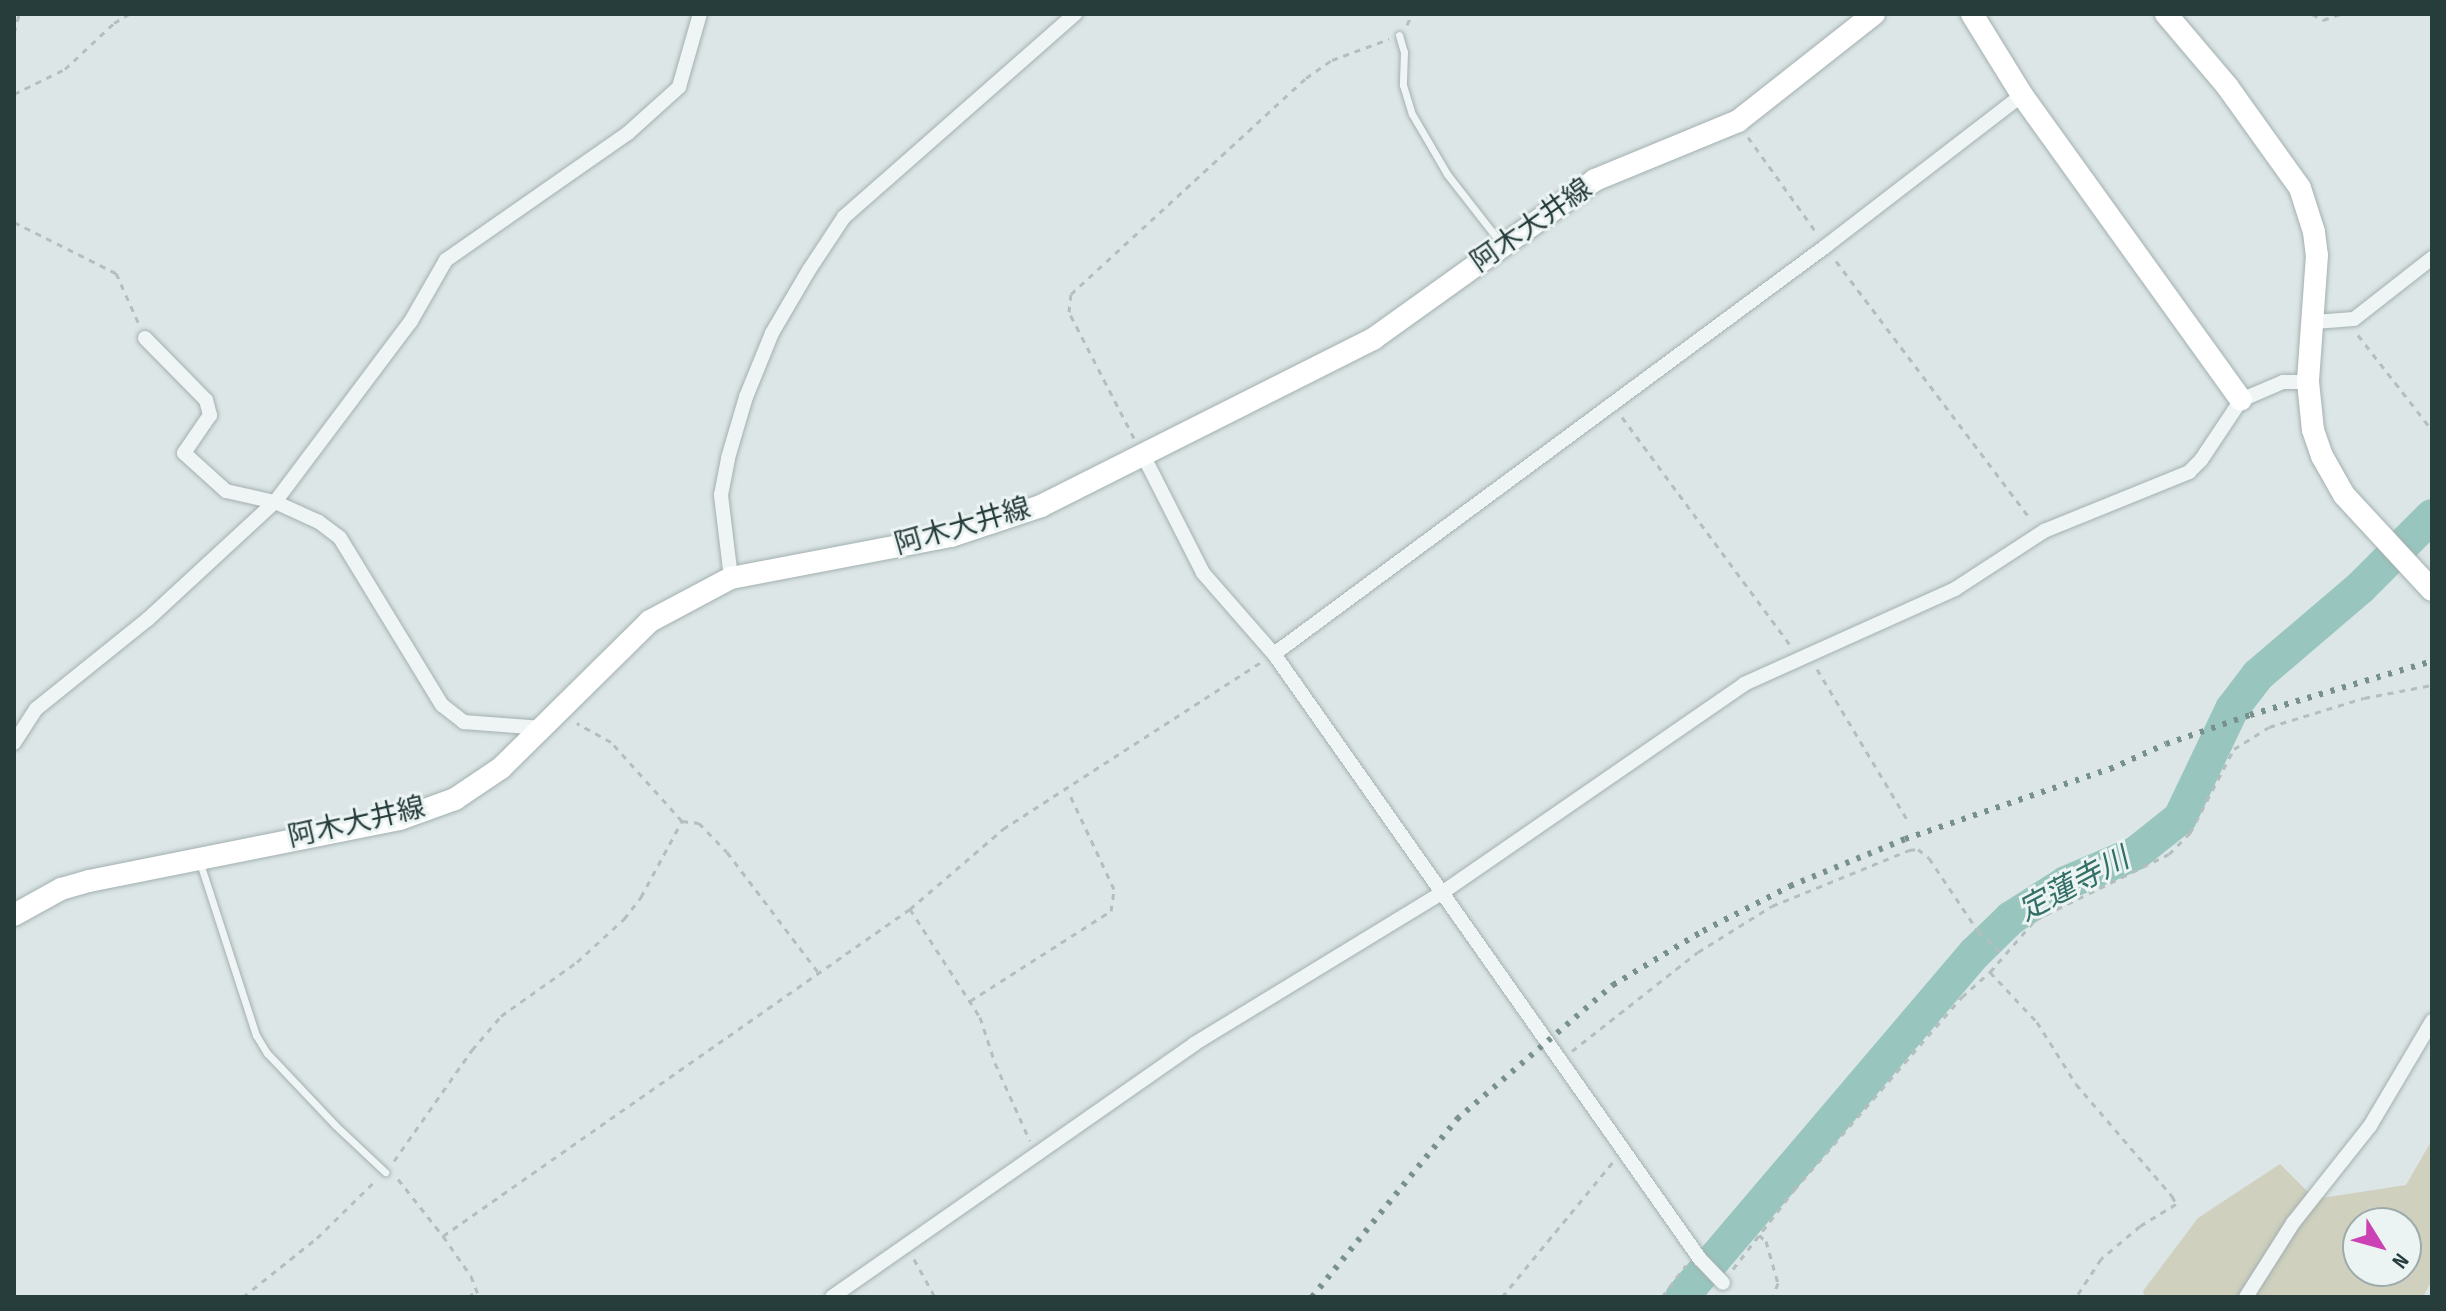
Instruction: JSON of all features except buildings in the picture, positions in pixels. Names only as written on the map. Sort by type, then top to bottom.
[{"type":"main road","name":"阿木大井線","points":[[14,915],[75,885],[400,819],[455,799],[501,768],[650,621],[731,578],[973,530],[1041,506],[1373,339],[1595,180],[1738,121],[1874,14]]},
{"type":"main road","points":[[1972,14],[2022,95],[2241,400]]},
{"type":"main road","points":[[2166,14],[2227,86],[2300,188],[2314,232],[2317,255],[2308,382],[2313,430],[2322,456],[2344,495],[2381,539],[2432,590]]},
{"type":"street","points":[[14,743],[36,709],[148,619],[275,502],[411,321],[446,260],[628,133],[679,87],[700,14]]},
{"type":"street","points":[[731,578],[721,495],[728,458],[746,397],[772,333],[809,270],[844,217],[1075,14]]},
{"type":"street","points":[[1274,654],[1826,246],[2022,95]]},
{"type":"street","points":[[2314,322],[2347,321],[2432,258]]},
{"type":"street","points":[[145,338],[206,400],[210,415],[184,453],[226,491],[275,502],[319,522],[340,538],[442,705],[464,722],[550,720]]},
{"type":"street","points":[[832,1297],[1194,1044],[1443,892],[1744,684],[1955,589],[2041,533],[2189,472],[2201,460],[2241,400],[2283,382],[2308,382]]},
{"type":"street","points":[[1143,455],[1203,573],[1274,654],[1698,1256],[1723,1283]]},
{"type":"street","points":[[2246,1297],[2293,1223],[2363,1137],[2432,1021]]},
{"type":"lane","points":[[1399,35],[1404,52],[1403,85],[1412,114],[1447,174],[1503,245]]},
{"type":"lane","points":[[198,858],[256,1035],[267,1053],[335,1125],[387,1171]]},
{"type":"path","points":[[14,33],[19,14]]},
{"type":"path","points":[[14,94],[65,69],[114,23],[129,14]]},
{"type":"path","points":[[1143,455],[1069,312],[1071,294],[1306,78],[1332,60],[1399,35],[1412,14]]},
{"type":"path","points":[[2312,14],[2323,20],[2340,14]]},
{"type":"path","points":[[1738,121],[1826,246],[2041,533]]},
{"type":"path","points":[[14,222],[116,273],[145,338]]},
{"type":"path","points":[[2347,321],[2432,430]]},
{"type":"path","points":[[1613,404],[1804,657],[1909,823]]},
{"type":"path","points":[[443,1236],[910,909],[1003,829],[1068,791],[1274,654]]},
{"type":"path","points":[[1723,1283],[1759,1235],[1962,997],[1990,972],[2035,920],[2169,854],[2190,833],[2234,749],[2247,738],[2269,727],[2364,698],[2432,685]]},
{"type":"path","points":[[550,720],[611,742],[682,821],[699,823],[727,852],[819,973]]},
{"type":"path","points":[[970,1001],[1111,911],[1114,889],[1068,791]]},
{"type":"path","points":[[243,1297],[317,1238],[387,1171],[472,1050],[501,1016],[577,962],[624,919],[641,897],[682,821]]},
{"type":"path","points":[[1559,1061],[1698,952],[1772,906],[1909,850],[1918,849],[1929,858],[1978,931],[2003,955]]},
{"type":"path","points":[[910,909],[980,1017],[1022,1128],[1037,1151]]},
{"type":"path","points":[[1990,972],[2037,1022],[2076,1084],[2176,1204],[2140,1226],[2101,1259],[2076,1297]]},
{"type":"path","points":[[1502,1297],[1623,1150]]},
{"type":"path","points":[[387,1171],[443,1236],[479,1297]]},
{"type":"path","points":[[1759,1235],[1766,1241],[1778,1283],[1773,1297]]},
{"type":"path","points":[[906,1245],[935,1297]]},
{"type":"path","points":[[1662,1297],[1698,1256]]},
{"type":"path","points":[[468,1297],[477,1291]]},
{"type":"green space","points":[[2432,1140],[2432,1280],[2423,1297],[2145,1297],[2143,1291],[2198,1218],[2280,1164],[2315,1199],[2406,1185]]},
{"type":"waterway","name":"定蓮寺川","points":[[1682,1297],[1975,953],[2011,918],[2066,883],[2136,853],[2180,818],[2232,709],[2258,675],[2361,587],[2432,516]]},
{"type":"railway","points":[[1312,1297],[1457,1119],[1613,985],[1703,931],[1790,886],[1905,839],[2110,769],[2166,744],[2250,715],[2432,661]]}]
